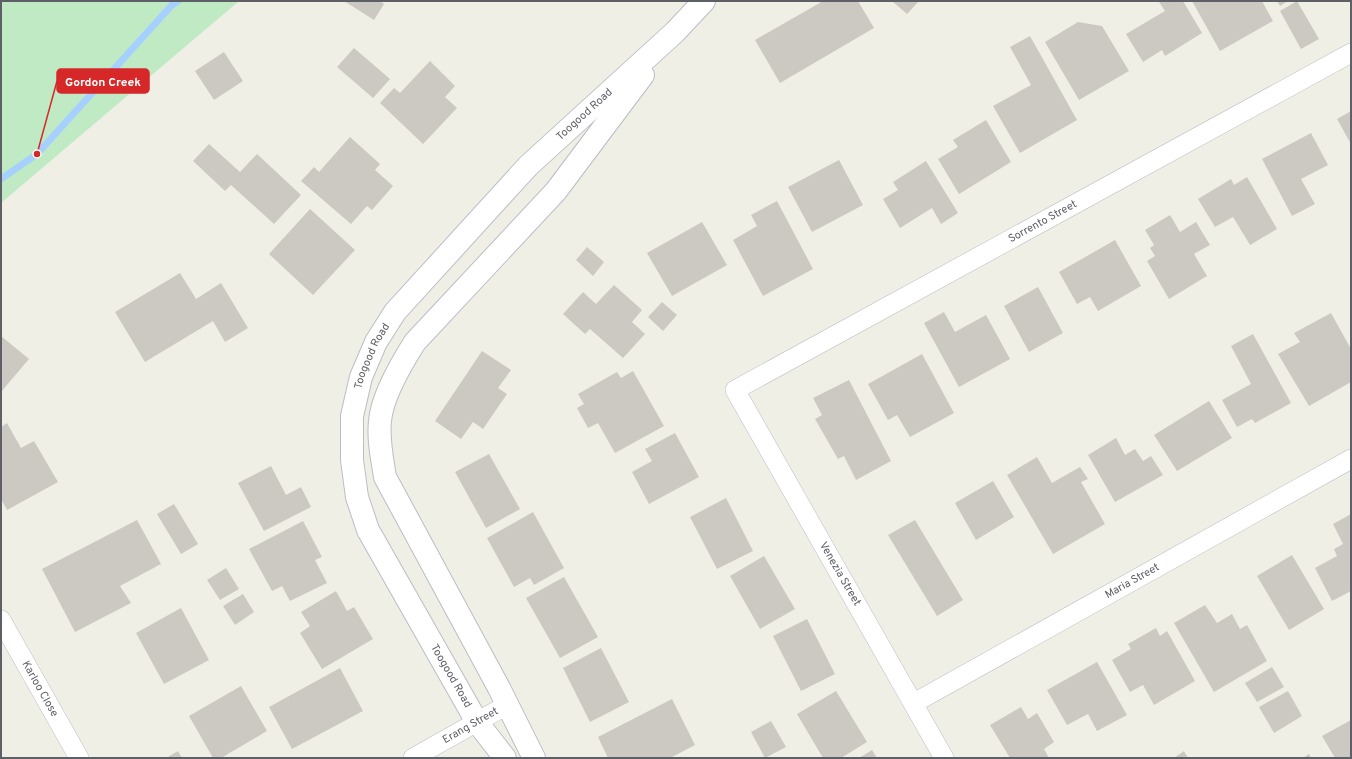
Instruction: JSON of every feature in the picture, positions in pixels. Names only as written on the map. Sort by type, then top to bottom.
[{"type":"street","name":"Toogood Road","points":[[505,758],[477,722],[368,530],[357,497],[352,460],[352,416],[361,377],[376,342],[395,312],[522,172],[675,32],[704,1]]},
{"type":"street","name":"Toogood Road","points":[[534,758],[507,704],[386,477],[380,448],[380,420],[387,393],[402,363],[415,342],[556,191],[675,32]]},
{"type":"street","name":"Sorrento Street","points":[[735,390],[1351,53]]},
{"type":"street","name":"Venezia Street","points":[[735,390],[944,758]]},
{"type":"street","name":"Maria Street","points":[[914,704],[1351,458]]},
{"type":"street","name":"Karloo Close","points":[[1,620],[79,758]]},
{"type":"street","name":"Erang Street","points":[[413,758],[507,704]]},
{"type":"green space","points":[[1,1],[239,1],[1,203]]},
{"type":"building","points":[[344,1],[380,1],[384,4],[374,20]]},
{"type":"building","points":[[823,1],[858,1],[874,28],[780,83],[755,40]]},
{"type":"building","points":[[892,1],[919,1],[907,14]]},
{"type":"building","points":[[1183,1],[1202,33],[1165,56],[1162,50],[1143,62],[1126,34],[1165,11],[1159,2]]},
{"type":"building","points":[[1192,1],[1262,1],[1273,21],[1220,51]]},
{"type":"building","points":[[1277,1],[1288,1],[1280,6]]},
{"type":"building","points":[[1297,1],[1319,39],[1301,49],[1280,11]]},
{"type":"building","points":[[1078,22],[1102,26],[1129,71],[1079,100],[1045,42]]},
{"type":"building","points":[[1030,36],[1077,120],[1020,153],[993,106],[1031,85],[1010,47]]},
{"type":"building","points":[[354,48],[390,79],[373,98],[337,67]]},
{"type":"building","points":[[224,52],[243,81],[214,100],[195,71]]},
{"type":"building","points":[[430,61],[455,86],[445,97],[457,108],[423,144],[380,103],[394,88],[400,93]]},
{"type":"building","points":[[1351,111],[1351,144],[1337,119]]},
{"type":"building","points":[[986,120],[1011,162],[959,194],[938,159],[958,147],[953,140]]},
{"type":"building","points":[[1311,133],[1328,165],[1301,179],[1315,204],[1292,216],[1262,159]]},
{"type":"building","points":[[350,137],[380,164],[375,170],[393,186],[372,210],[367,206],[351,224],[301,181],[314,167],[319,172]]},
{"type":"building","points":[[209,144],[240,172],[257,154],[301,195],[274,224],[231,185],[225,191],[193,161]]},
{"type":"building","points":[[839,160],[863,205],[812,232],[788,187]]},
{"type":"building","points":[[926,161],[958,213],[941,224],[932,208],[900,228],[883,199],[898,190],[893,182]]},
{"type":"building","points":[[1247,177],[1277,229],[1250,245],[1233,217],[1215,227],[1198,199],[1231,179],[1234,185]]},
{"type":"building","points":[[777,201],[813,269],[763,296],[733,240],[757,226],[751,215]]},
{"type":"building","points":[[310,209],[355,250],[313,295],[269,254]]},
{"type":"building","points":[[1170,215],[1180,232],[1196,222],[1210,245],[1194,254],[1207,276],[1169,299],[1147,261],[1155,256],[1150,248],[1154,245],[1145,230]]},
{"type":"building","points":[[702,222],[727,265],[672,296],[647,253]]},
{"type":"building","points":[[1115,240],[1141,286],[1098,311],[1090,297],[1077,304],[1059,272]]},
{"type":"building","points":[[587,247],[604,262],[593,276],[576,260]]},
{"type":"building","points":[[180,273],[196,299],[221,283],[248,328],[225,342],[213,321],[145,362],[115,312]]},
{"type":"building","points":[[614,285],[642,310],[632,322],[645,334],[623,358],[590,329],[585,334],[563,314],[583,292],[596,304]]},
{"type":"building","points":[[1038,287],[1063,333],[1029,352],[1004,306]]},
{"type":"building","points":[[662,302],[677,315],[663,331],[648,317]]},
{"type":"building","points":[[944,312],[955,332],[986,315],[1010,359],[959,387],[924,323]]},
{"type":"building","points":[[1331,313],[1351,349],[1351,382],[1309,406],[1278,354],[1300,342],[1294,333]]},
{"type":"building","points":[[1253,334],[1291,403],[1255,423],[1252,419],[1237,427],[1222,400],[1251,384],[1231,346]]},
{"type":"building","points":[[1,336],[29,359],[1,392]]},
{"type":"building","points":[[482,351],[511,370],[498,388],[507,394],[483,429],[473,422],[461,439],[435,421]]},
{"type":"building","points":[[922,354],[954,413],[910,437],[897,415],[888,420],[868,384]]},
{"type":"building","points":[[633,371],[664,426],[615,453],[598,423],[588,428],[577,408],[584,404],[578,394],[617,372],[621,378]]},
{"type":"building","points":[[849,380],[891,461],[856,480],[844,456],[838,459],[815,419],[822,415],[813,398]]},
{"type":"building","points":[[1209,401],[1232,438],[1177,471],[1154,435]]},
{"type":"building","points":[[7,423],[21,448],[34,441],[58,482],[7,510],[1,499],[1,427]]},
{"type":"building","points":[[675,433],[699,477],[649,504],[632,472],[652,461],[645,449]]},
{"type":"building","points":[[1116,438],[1125,455],[1135,449],[1143,461],[1151,456],[1163,475],[1115,502],[1088,455]]},
{"type":"building","points":[[489,454],[520,509],[486,528],[455,472]]},
{"type":"building","points":[[1037,457],[1052,483],[1080,467],[1088,479],[1081,482],[1105,524],[1053,554],[1007,475]]},
{"type":"building","points":[[271,466],[286,495],[301,487],[311,507],[264,531],[238,483]]},
{"type":"building","points":[[993,481],[1014,517],[976,540],[955,503]]},
{"type":"building","points":[[726,498],[753,551],[717,569],[690,517]]},
{"type":"building","points":[[174,504],[198,544],[181,554],[157,514]]},
{"type":"building","points":[[533,512],[564,568],[534,585],[530,578],[514,587],[487,538]]},
{"type":"building","points":[[1351,514],[1351,591],[1332,601],[1315,568],[1337,556],[1334,549],[1343,544],[1333,524]]},
{"type":"building","points":[[137,520],[161,564],[120,586],[131,603],[75,632],[42,569]]},
{"type":"building","points":[[915,520],[963,600],[937,616],[888,535]]},
{"type":"building","points":[[303,521],[322,557],[315,560],[327,583],[290,601],[282,586],[272,591],[249,549]]},
{"type":"building","points":[[1292,555],[1324,609],[1289,630],[1257,576]]},
{"type":"building","points":[[764,556],[795,609],[760,629],[730,576]]},
{"type":"building","points":[[226,568],[239,589],[220,600],[207,580]]},
{"type":"building","points":[[564,577],[598,637],[560,658],[526,598]]},
{"type":"building","points":[[336,591],[347,611],[354,607],[373,639],[322,669],[300,633],[310,626],[301,612]]},
{"type":"building","points":[[243,594],[254,612],[235,625],[223,606]]},
{"type":"building","points":[[1205,605],[1217,623],[1232,614],[1240,629],[1247,625],[1267,661],[1214,692],[1174,623]]},
{"type":"building","points":[[181,608],[209,660],[164,684],[136,633]]},
{"type":"building","points":[[807,619],[835,674],[801,691],[773,636]]},
{"type":"building","points":[[1156,628],[1160,636],[1167,631],[1195,681],[1154,705],[1143,685],[1130,692],[1112,660],[1131,649],[1128,644]]},
{"type":"building","points":[[601,648],[629,702],[590,722],[563,668]]},
{"type":"building","points":[[1097,662],[1127,715],[1097,731],[1088,714],[1067,725],[1047,690]]},
{"type":"building","points":[[1272,667],[1284,687],[1257,702],[1245,683]]},
{"type":"building","points":[[340,668],[363,711],[292,749],[269,707]]},
{"type":"building","points":[[241,686],[267,731],[221,758],[213,758],[189,716]]},
{"type":"building","points":[[836,691],[867,742],[841,758],[823,758],[797,714]]},
{"type":"building","points":[[1288,691],[1302,716],[1274,733],[1259,707]]},
{"type":"building","points":[[672,699],[695,745],[670,758],[608,758],[598,737]]},
{"type":"building","points":[[1021,707],[1028,719],[1037,713],[1054,742],[1044,749],[1049,758],[1010,758],[990,725]]},
{"type":"building","points":[[1351,720],[1351,758],[1335,758],[1322,736]]},
{"type":"building","points":[[771,721],[786,747],[765,758],[751,732]]},
{"type":"building","points":[[872,750],[877,758],[859,758]]},
{"type":"building","points":[[178,751],[182,758],[166,758]]},
{"type":"building","points":[[1184,751],[1188,758],[1174,758]]},
{"type":"building","points":[[1309,754],[1311,758],[1303,758]]},
{"type":"waterway","points":[[1,179],[37,154],[172,5],[178,1]]},
{"type":"place","name":"Gordon Creek","points":[[37,154]]}]
